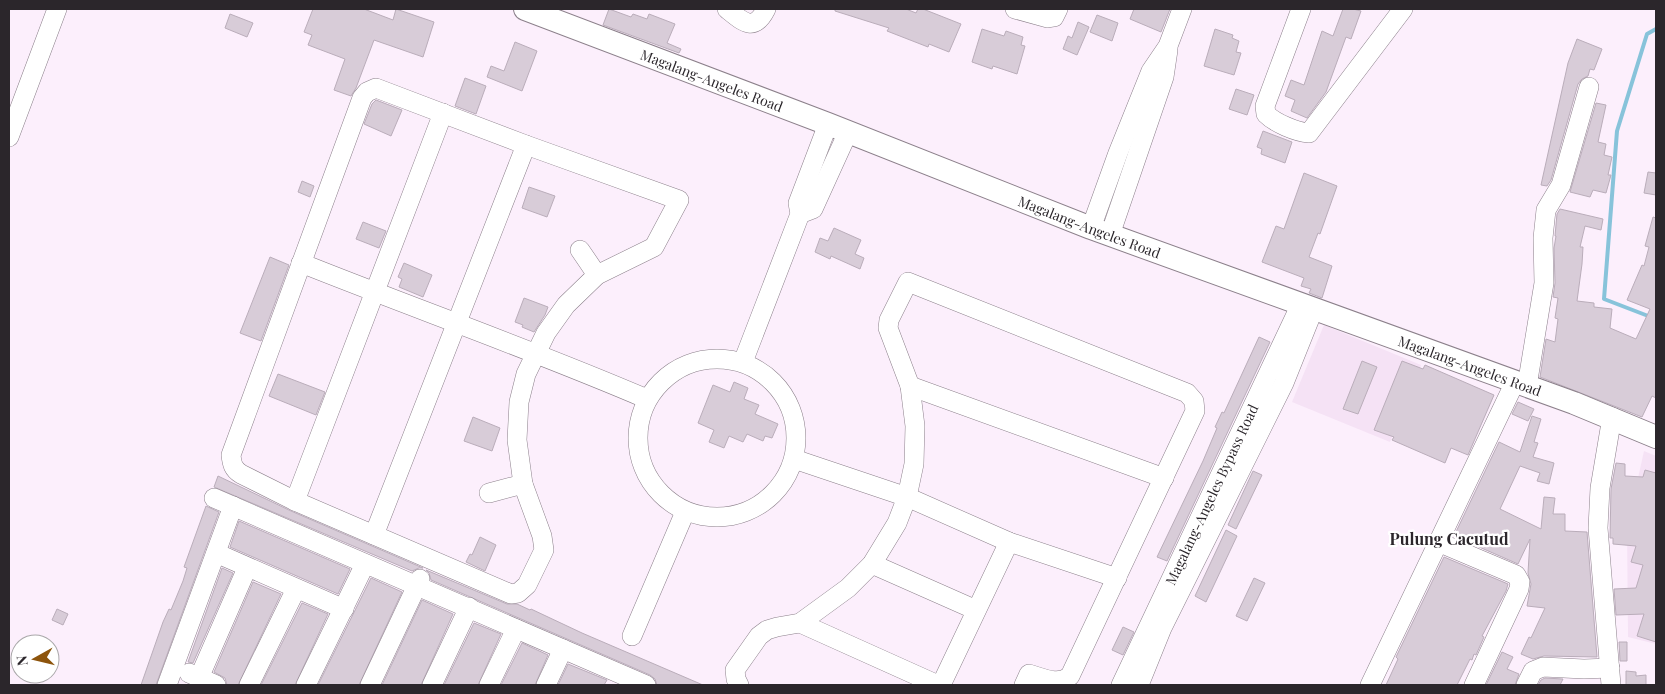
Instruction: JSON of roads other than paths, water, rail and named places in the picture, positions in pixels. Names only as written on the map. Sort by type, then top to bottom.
[{"type":"main road","name":"Magalang-Angeles Road","points":[[524,9],[838,128],[1100,232],[1521,384],[1612,418],[1656,437]]},
{"type":"street","points":[[9,137],[57,9]]},
{"type":"street","points":[[727,9],[745,23],[753,23],[758,22],[766,9]]},
{"type":"street","points":[[1015,9],[1048,18],[1054,18],[1057,10]]},
{"type":"street","points":[[1100,232],[1108,181],[1127,156],[1143,114],[1151,71],[1168,46],[1182,9]]},
{"type":"street","points":[[1301,9],[1266,106],[1266,114],[1270,118],[1302,132],[1309,133],[1402,9]]},
{"type":"street","points":[[1370,685],[1438,542],[1521,384],[1544,283],[1543,238],[1546,210],[1562,185],[1589,87]]},
{"type":"street","points":[[376,88],[443,113],[679,200],[654,247],[597,275],[566,305],[546,333],[526,374],[519,402],[517,440],[523,484],[542,536],[544,550],[527,585],[518,593],[511,594],[295,501],[234,470],[231,455],[362,98],[367,92],[376,88]]},
{"type":"street","points":[[295,501],[443,113]]},
{"type":"street","points":[[743,362],[800,214],[798,203],[800,197],[838,128]]},
{"type":"street","points":[[374,535],[526,145]]},
{"type":"street","points":[[1100,232],[1126,187],[1127,156]]},
{"type":"street","points":[[1108,181],[1126,187]]},
{"type":"street","points":[[580,250],[597,275]]},
{"type":"street","points":[[301,263],[455,324],[536,353],[647,399]]},
{"type":"street","points":[[739,685],[735,670],[759,636],[767,630],[776,627],[800,623],[848,588],[872,564],[897,523],[907,497],[914,464],[915,426],[910,386],[888,328],[889,320],[908,282],[1187,393],[1194,400],[1195,411],[1070,676],[1064,681],[1058,682],[1029,674],[1024,685]]},
{"type":"street","name":"Magalang-Angeles Bypass Road","points":[[1121,685],[1308,306]]},
{"type":"street","name":"Magalang-Angeles Bypass Road","points":[[1139,685],[1162,628],[1284,383],[1308,306]]},
{"type":"street","points":[[712,358],[743,362],[759,370],[782,390],[793,412],[797,438],[794,458],[785,481],[765,503],[742,515],[706,518],[686,512],[664,498],[650,482],[640,458],[638,432],[647,399],[660,382],[690,363],[712,358]]},
{"type":"street","points":[[910,386],[1164,478]]},
{"type":"street","points":[[1526,685],[1532,671],[1543,666],[1584,669],[1610,676],[1598,528],[1600,488],[1612,418]]},
{"type":"street","points":[[794,458],[907,497],[1009,542],[1117,578]]},
{"type":"street","points":[[489,493],[523,484]]},
{"type":"street","points":[[214,498],[366,564],[418,582],[516,629],[563,649],[620,680],[646,685]]},
{"type":"street","points":[[167,685],[233,506]]},
{"type":"street","points":[[632,636],[686,512]]},
{"type":"street","points":[[800,623],[940,685],[1009,542]]},
{"type":"street","points":[[1438,542],[1516,575],[1520,582],[1519,589],[1474,685]]},
{"type":"street","points":[[216,553],[344,609]]},
{"type":"street","points":[[306,685],[366,564]]},
{"type":"street","points":[[872,564],[976,610]]},
{"type":"street","points":[[174,667],[208,681],[247,568]]},
{"type":"street","points":[[370,685],[418,582]]},
{"type":"street","points":[[249,685],[296,589]]},
{"type":"street","points":[[432,685],[469,607]]},
{"type":"street","points":[[489,685],[516,629]]},
{"type":"street","points":[[546,685],[563,649]]},
{"type":"waterway","points":[[1656,29],[1647,34],[1617,131],[1604,299],[1656,319]]},
{"type":"district","name":"Pulung Cacutud","points":[[1449,538]]}]
